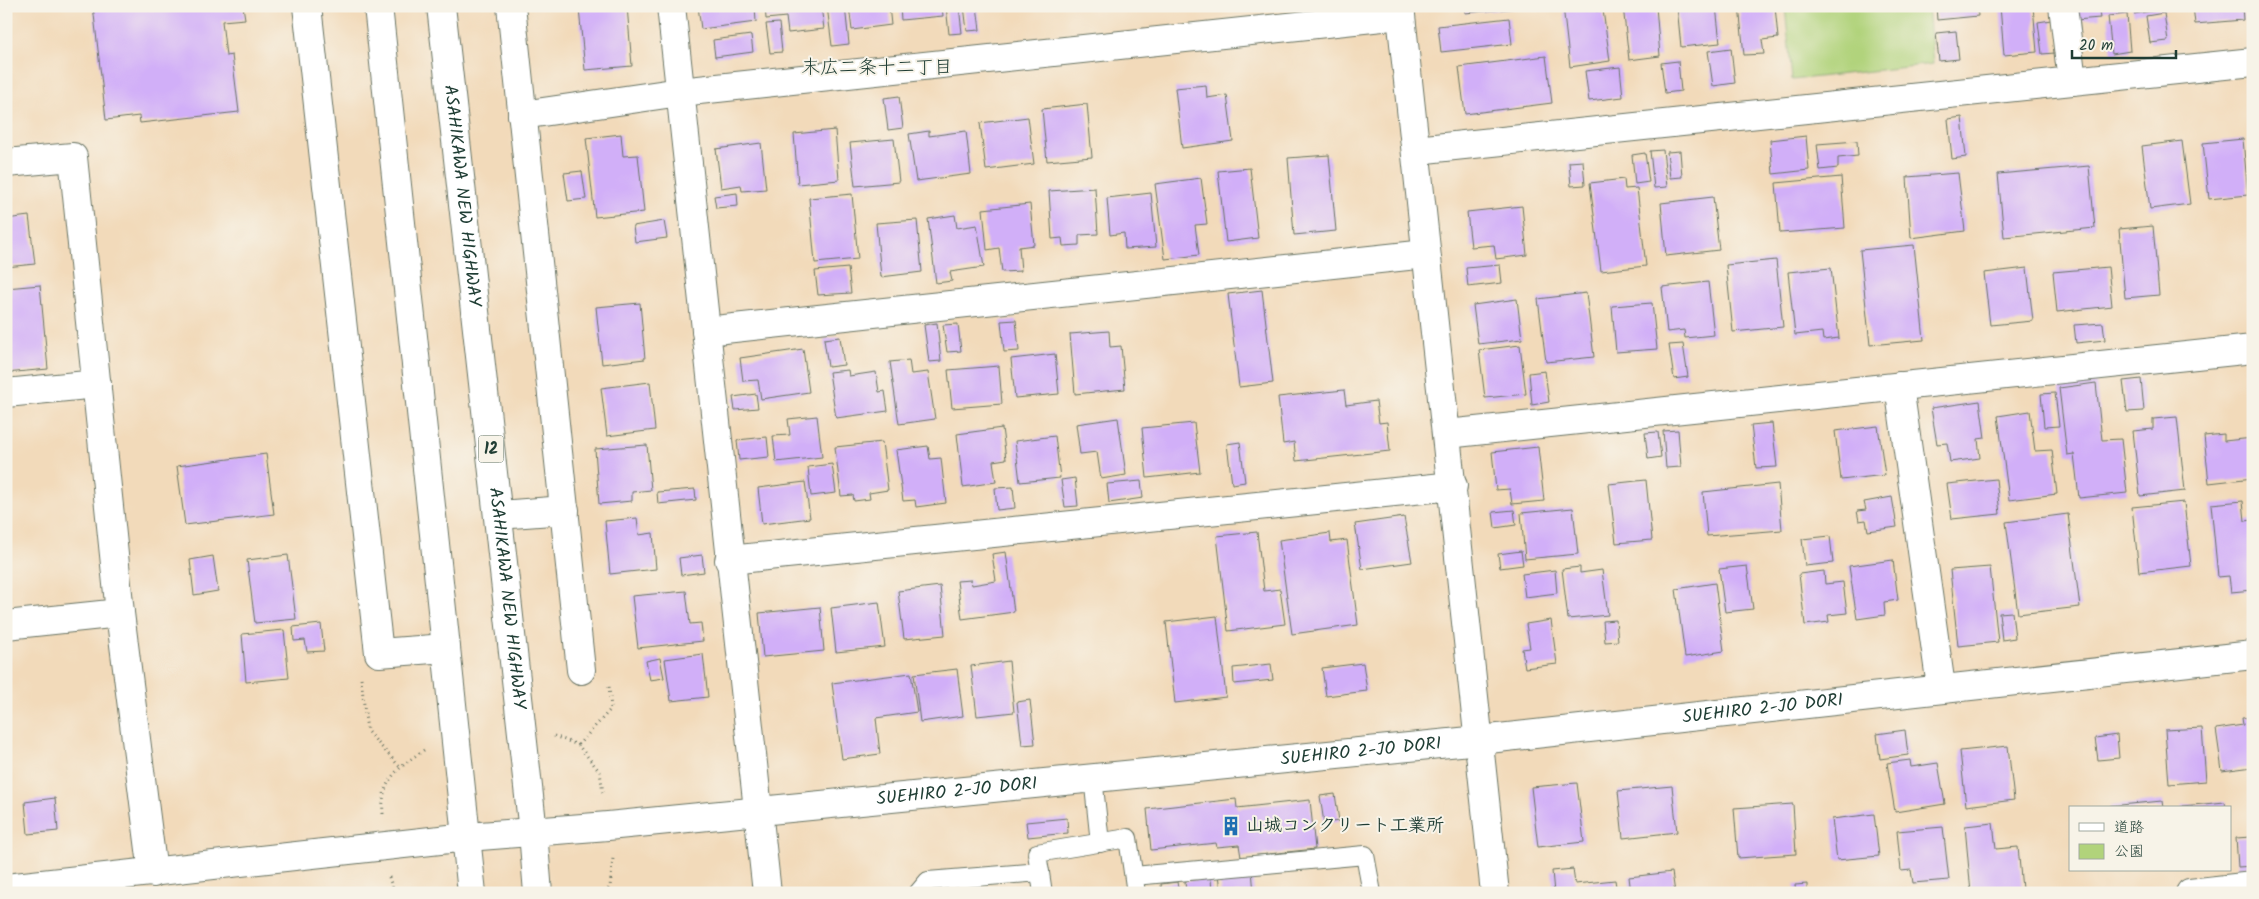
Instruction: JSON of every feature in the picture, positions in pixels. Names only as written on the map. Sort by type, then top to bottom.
[{"type":"main road","points":[[307,6],[379,653],[446,648]]},
{"type":"main road","points":[[378,6],[472,893]]},
{"type":"main road","name":"ASAHIKAWA NEW HIGHWAY","points":[[441,6],[533,832],[538,893]]},
{"type":"main road","points":[[511,6],[581,670]]},
{"type":"main road","points":[[671,6],[729,560],[767,893]]},
{"type":"main road","points":[[2062,6],[2072,81]]},
{"type":"main road","points":[[522,115],[680,92],[1401,11],[1495,893]]},
{"type":"main road","points":[[1416,150],[2253,62]]},
{"type":"main road","points":[[6,163],[73,157],[120,613],[153,873]]},
{"type":"main road","points":[[706,331],[1426,254]]},
{"type":"main road","points":[[1447,434],[2253,349]]},
{"type":"main road","points":[[6,393],[97,384]]},
{"type":"main road","points":[[1899,386],[1941,687]]},
{"type":"main road","points":[[729,560],[1453,486]]},
{"type":"main road","points":[[498,515],[565,510]]},
{"type":"main road","points":[[6,625],[120,613]]},
{"type":"main road","name":"SUEHIRO 2-JO DORI","points":[[6,888],[467,837],[1480,740],[1941,687],[2253,655]]},
{"type":"main road","points":[[2190,893],[2253,886]]},
{"type":"lane","points":[[1093,777],[1100,843]]},
{"type":"lane","points":[[1043,893],[1037,853],[1128,838],[1135,884],[1365,855],[1372,893]]},
{"type":"lane","points":[[918,893],[928,880],[1040,872]]},
{"type":"path","points":[[554,736],[578,745],[600,772],[603,792],[612,792]]},
{"type":"path","points":[[383,817],[382,795],[400,767],[424,750]]},
{"type":"path","points":[[606,893],[610,887],[612,858]]},
{"type":"path","points":[[389,877],[394,893]]},
{"type":"green space","points":[[1785,6],[1928,6],[1933,64],[1792,80]]},
{"type":"building","points":[[93,6],[243,6],[245,19],[222,21],[226,56],[232,55],[239,112],[140,123],[139,116],[106,120]]},
{"type":"building","points":[[627,6],[632,66],[585,70],[579,9]]},
{"type":"building","points":[[698,6],[755,6],[756,22],[701,29]]},
{"type":"building","points":[[765,6],[821,6],[824,29],[788,33],[786,17],[766,19]]},
{"type":"building","points":[[827,6],[845,6],[849,44],[832,46]]},
{"type":"building","points":[[849,6],[889,6],[891,25],[852,30]]},
{"type":"building","points":[[900,6],[942,6],[943,16],[901,20]]},
{"type":"building","points":[[946,6],[959,6],[962,33],[949,34]]},
{"type":"building","points":[[964,6],[977,6],[980,30],[967,31]]},
{"type":"building","points":[[1465,6],[1518,6],[1518,8],[1465,13]]},
{"type":"building","points":[[1563,6],[1596,6],[1596,11],[1603,10],[1610,61],[1570,67]]},
{"type":"building","points":[[1623,6],[1656,6],[1660,56],[1629,60]]},
{"type":"building","points":[[1677,6],[1716,6],[1720,43],[1681,47]]},
{"type":"building","points":[[1739,6],[1775,6],[1778,38],[1762,40],[1764,54],[1744,55]]},
{"type":"building","points":[[1936,6],[1977,6],[1978,16],[1937,20]]},
{"type":"building","points":[[2000,6],[2033,6],[2037,52],[2004,55]]},
{"type":"building","points":[[2075,6],[2127,6],[2128,8],[2099,12],[2100,18],[2076,20]]},
{"type":"building","points":[[2132,6],[2176,6],[2176,7],[2134,14]]},
{"type":"building","points":[[2193,6],[2242,6],[2243,20],[2195,24]]},
{"type":"building","points":[[2164,13],[2168,41],[2150,43],[2146,16]]},
{"type":"building","points":[[2127,14],[2130,51],[2112,54],[2108,16]]},
{"type":"building","points":[[1509,18],[1512,44],[1441,52],[1438,26]]},
{"type":"building","points":[[2051,20],[2055,53],[2042,54],[2038,22]]},
{"type":"building","points":[[779,23],[782,52],[770,53],[766,24]]},
{"type":"building","points":[[1956,31],[1959,59],[1939,61],[1936,33]]},
{"type":"building","points":[[751,35],[753,52],[715,57],[713,40]]},
{"type":"building","points":[[1731,48],[1735,83],[1713,86],[1708,51]]},
{"type":"building","points":[[1546,56],[1552,103],[1465,114],[1459,67]]},
{"type":"building","points":[[1678,61],[1681,91],[1665,93],[1661,63]]},
{"type":"building","points":[[1620,67],[1623,97],[1589,101],[1585,71]]},
{"type":"building","points":[[1206,85],[1207,98],[1227,95],[1233,141],[1182,148],[1175,88]]},
{"type":"building","points":[[899,96],[903,128],[888,130],[884,98]]},
{"type":"building","points":[[1087,104],[1092,157],[1047,161],[1042,109]]},
{"type":"building","points":[[1028,117],[1034,164],[986,170],[980,123]]},
{"type":"building","points":[[1962,117],[1966,157],[1952,159],[1948,119]]},
{"type":"building","points":[[835,130],[839,180],[798,184],[794,134]]},
{"type":"building","points":[[929,131],[929,136],[966,131],[971,174],[916,181],[909,134]]},
{"type":"building","points":[[621,134],[623,156],[638,155],[644,212],[595,217],[586,138]]},
{"type":"building","points":[[1806,136],[1809,170],[1773,174],[1770,140]]},
{"type":"building","points":[[894,139],[899,182],[855,186],[850,143]]},
{"type":"building","points":[[2243,139],[2248,195],[2209,199],[2203,143]]},
{"type":"building","points":[[1857,141],[1858,156],[1838,158],[1838,168],[1820,170],[1817,144]]},
{"type":"building","points":[[2182,141],[2190,204],[2150,209],[2142,146]]},
{"type":"building","points":[[761,143],[766,189],[742,191],[741,185],[721,188],[716,149]]},
{"type":"building","points":[[1663,150],[1667,187],[1654,188],[1650,151]]},
{"type":"building","points":[[1680,151],[1682,177],[1670,178],[1667,152]]},
{"type":"building","points":[[1645,153],[1649,182],[1635,184],[1632,155]]},
{"type":"building","points":[[1329,155],[1336,231],[1294,235],[1288,158]]},
{"type":"building","points":[[1583,161],[1585,185],[1571,186],[1569,162]]},
{"type":"building","points":[[2089,166],[2095,228],[2004,237],[1998,174]]},
{"type":"building","points":[[1250,168],[1258,238],[1226,242],[1218,171]]},
{"type":"building","points":[[582,171],[586,199],[568,201],[564,173]]},
{"type":"building","points":[[1958,173],[1965,231],[1911,238],[1907,177]]},
{"type":"building","points":[[1841,177],[1845,228],[1780,233],[1776,183]]},
{"type":"building","points":[[1201,178],[1207,224],[1195,225],[1199,255],[1165,259],[1155,184]]},
{"type":"building","points":[[1624,179],[1625,189],[1637,188],[1646,266],[1601,271],[1590,183]]},
{"type":"building","points":[[6,186],[11,212],[6,213]]},
{"type":"building","points":[[1095,188],[1098,234],[1079,235],[1079,245],[1063,246],[1062,238],[1052,239],[1049,191]]},
{"type":"building","points":[[737,193],[738,206],[716,208],[714,196]]},
{"type":"building","points":[[1151,193],[1156,247],[1125,249],[1124,233],[1110,235],[1107,198]]},
{"type":"building","points":[[852,194],[858,259],[815,263],[809,198]]},
{"type":"building","points":[[1713,197],[1719,250],[1666,256],[1661,203]]},
{"type":"building","points":[[1030,204],[1034,245],[1019,247],[1021,271],[1002,272],[999,248],[987,250],[983,209]]},
{"type":"building","points":[[1522,206],[1527,255],[1496,259],[1494,245],[1471,247],[1467,212]]},
{"type":"building","points":[[955,215],[957,228],[977,225],[984,267],[950,272],[952,281],[936,283],[928,219]]},
{"type":"building","points":[[29,216],[35,264],[6,267],[6,219]]},
{"type":"building","points":[[917,220],[922,272],[881,277],[876,223]]},
{"type":"building","points":[[664,221],[667,238],[635,242],[633,226]]},
{"type":"building","points":[[2153,226],[2159,295],[2125,298],[2119,229]]},
{"type":"building","points":[[1914,245],[1924,340],[1870,345],[1860,250]]},
{"type":"building","points":[[1776,260],[1783,327],[1733,332],[1726,265]]},
{"type":"building","points":[[1500,265],[1502,283],[1468,287],[1466,268]]},
{"type":"building","points":[[2108,267],[2112,306],[2057,312],[2053,272]]},
{"type":"building","points":[[848,268],[851,293],[818,295],[815,271]]},
{"type":"building","points":[[1831,268],[1839,338],[1823,340],[1822,332],[1795,335],[1788,272]]},
{"type":"building","points":[[2027,268],[2033,321],[1990,325],[1984,273]]},
{"type":"building","points":[[1708,282],[1714,335],[1685,338],[1684,330],[1667,332],[1662,287]]},
{"type":"building","points":[[40,285],[48,369],[6,373],[6,288]]},
{"type":"building","points":[[1262,290],[1273,383],[1239,387],[1228,294]]},
{"type":"building","points":[[1586,293],[1594,357],[1546,362],[1538,299]]},
{"type":"building","points":[[1517,299],[1522,339],[1478,344],[1473,305]]},
{"type":"building","points":[[640,303],[645,359],[602,364],[596,307]]},
{"type":"building","points":[[1652,303],[1657,349],[1616,352],[1612,306]]},
{"type":"building","points":[[1016,320],[1019,351],[1004,352],[1001,321]]},
{"type":"building","points":[[937,323],[941,361],[929,362],[924,325]]},
{"type":"building","points":[[2103,323],[2105,340],[2076,343],[2074,325]]},
{"type":"building","points":[[958,324],[961,351],[947,352],[943,325]]},
{"type":"building","points":[[1109,331],[1110,347],[1121,346],[1125,389],[1075,394],[1070,334]]},
{"type":"building","points":[[840,337],[844,365],[828,367],[824,339]]},
{"type":"building","points":[[1683,344],[1688,377],[1674,379],[1669,345]]},
{"type":"building","points":[[1520,345],[1526,394],[1485,398],[1479,350]]},
{"type":"building","points":[[803,349],[809,392],[761,399],[758,380],[743,381],[740,358]]},
{"type":"building","points":[[1055,354],[1059,394],[1015,398],[1011,359]]},
{"type":"building","points":[[909,360],[911,374],[928,372],[935,419],[899,424],[890,362]]},
{"type":"building","points":[[999,366],[1002,404],[952,408],[948,370]]},
{"type":"building","points":[[848,370],[849,376],[876,372],[879,392],[885,391],[888,411],[836,418],[829,372]]},
{"type":"building","points":[[1545,371],[1549,402],[1532,405],[1529,373]]},
{"type":"building","points":[[2141,379],[2144,411],[2127,412],[2123,381]]},
{"type":"building","points":[[650,382],[655,430],[607,436],[601,388]]},
{"type":"building","points":[[2096,383],[2102,440],[2121,439],[2127,493],[2079,498],[2074,454],[2067,455],[2059,388]]},
{"type":"building","points":[[1344,390],[1346,405],[1376,401],[1379,423],[1387,422],[1390,451],[1296,461],[1294,442],[1283,444],[1278,397]]},
{"type":"building","points":[[2055,393],[2059,426],[2044,427],[2041,394]]},
{"type":"building","points":[[756,394],[758,408],[735,410],[733,397]]},
{"type":"building","points":[[1980,401],[1985,438],[1978,439],[1980,458],[1950,462],[1947,443],[1937,444],[1931,408]]},
{"type":"building","points":[[2030,411],[2035,451],[2052,450],[2057,494],[2009,500],[1998,416]]},
{"type":"building","points":[[817,416],[822,457],[776,462],[773,436],[790,435],[788,419]]},
{"type":"building","points":[[2177,417],[2185,491],[2140,496],[2133,431],[2153,429],[2153,419]]},
{"type":"building","points":[[1118,418],[1126,475],[1101,479],[1097,452],[1080,454],[1076,424]]},
{"type":"building","points":[[1194,423],[1200,472],[1147,478],[1142,428]]},
{"type":"building","points":[[1772,423],[1777,467],[1756,468],[1751,425]]},
{"type":"building","points":[[1878,426],[1885,475],[1841,480],[1835,431]]},
{"type":"building","points":[[1002,428],[1006,459],[993,461],[996,482],[963,487],[957,434]]},
{"type":"building","points":[[1678,430],[1681,467],[1666,468],[1663,431]]},
{"type":"building","points":[[1658,432],[1661,457],[1648,459],[1645,433]]},
{"type":"building","points":[[2224,434],[2224,441],[2253,438],[2253,478],[2209,483],[2204,436]]},
{"type":"building","points":[[1055,436],[1060,478],[1020,482],[1015,441]]},
{"type":"building","points":[[767,437],[769,457],[739,460],[737,440]]},
{"type":"building","points":[[882,442],[888,490],[869,493],[870,499],[854,501],[853,495],[841,496],[835,447]]},
{"type":"building","points":[[1240,442],[1245,482],[1232,484],[1227,444]]},
{"type":"building","points":[[647,445],[651,490],[632,492],[632,501],[599,504],[595,449]]},
{"type":"building","points":[[928,446],[930,459],[941,458],[946,503],[916,507],[915,500],[903,501],[896,450]]},
{"type":"building","points":[[1538,447],[1544,501],[1512,504],[1510,489],[1496,490],[1492,452]]},
{"type":"building","points":[[266,454],[274,514],[185,525],[177,466]]},
{"type":"building","points":[[832,464],[836,493],[811,496],[808,467]]},
{"type":"building","points":[[1075,478],[1078,506],[1065,507],[1061,480]]},
{"type":"building","points":[[1996,479],[2000,514],[1952,519],[1947,484]]},
{"type":"building","points":[[1646,480],[1652,540],[1616,543],[1609,484]]},
{"type":"building","points":[[1141,481],[1143,498],[1109,503],[1107,484]]},
{"type":"building","points":[[805,482],[810,518],[762,524],[758,488]]},
{"type":"building","points":[[1778,484],[1782,530],[1707,536],[1703,492]]},
{"type":"building","points":[[1013,487],[1015,508],[997,510],[995,488]]},
{"type":"building","points":[[695,489],[696,500],[658,504],[657,492]]},
{"type":"building","points":[[1892,497],[1897,527],[1868,531],[1866,520],[1859,521],[1857,511],[1866,510],[1864,502]]},
{"type":"building","points":[[2243,501],[2245,521],[2253,520],[2253,590],[2231,592],[2229,576],[2218,577],[2211,504]]},
{"type":"building","points":[[2184,502],[2191,566],[2139,572],[2132,507]]},
{"type":"building","points":[[1573,508],[1578,554],[1525,559],[1521,513]]},
{"type":"building","points":[[1514,510],[1516,525],[1495,528],[1493,512]]},
{"type":"building","points":[[2068,514],[2080,607],[2018,614],[2006,522]]},
{"type":"building","points":[[1404,517],[1412,562],[1362,569],[1355,524]]},
{"type":"building","points":[[637,518],[639,535],[653,533],[656,569],[610,574],[605,521]]},
{"type":"building","points":[[1257,532],[1264,591],[1280,589],[1285,624],[1228,631],[1217,536]]},
{"type":"building","points":[[1330,533],[1331,542],[1347,540],[1358,625],[1292,634],[1279,540]]},
{"type":"building","points":[[1830,536],[1833,563],[1805,566],[1802,539]]},
{"type":"building","points":[[1521,551],[1523,565],[1500,568],[1498,554]]},
{"type":"building","points":[[1006,552],[1014,612],[962,619],[957,581],[971,580],[972,585],[996,581],[992,554]]},
{"type":"building","points":[[288,555],[296,619],[255,623],[247,560]]},
{"type":"building","points":[[702,555],[704,572],[681,575],[679,558]]},
{"type":"building","points":[[213,556],[218,591],[194,595],[190,560]]},
{"type":"building","points":[[1893,560],[1898,600],[1884,602],[1885,615],[1857,619],[1849,566]]},
{"type":"building","points":[[1747,566],[1753,609],[1725,612],[1719,569]]},
{"type":"building","points":[[1580,567],[1580,573],[1602,570],[1608,615],[1568,619],[1562,569]]},
{"type":"building","points":[[1990,567],[1998,642],[1958,646],[1950,570]]},
{"type":"building","points":[[1555,570],[1557,593],[1525,597],[1522,574]]},
{"type":"building","points":[[1824,571],[1825,584],[1843,582],[1847,613],[1828,615],[1829,622],[1805,625],[1799,574]]},
{"type":"building","points":[[1715,583],[1724,651],[1685,657],[1676,589]]},
{"type":"building","points":[[940,586],[945,635],[904,639],[898,591]]},
{"type":"building","points":[[686,591],[690,624],[701,623],[703,641],[638,648],[632,596]]},
{"type":"building","points":[[879,602],[885,647],[836,652],[831,608]]},
{"type":"building","points":[[820,607],[824,651],[763,657],[759,613]]},
{"type":"building","points":[[2012,612],[2015,638],[2002,640],[1999,613]]},
{"type":"building","points":[[1217,616],[1226,697],[1175,703],[1166,622]]},
{"type":"building","points":[[1551,620],[1557,664],[1525,668],[1522,649],[1530,648],[1526,624]]},
{"type":"building","points":[[1616,620],[1618,641],[1605,642],[1603,621]]},
{"type":"building","points":[[321,624],[324,651],[307,652],[305,640],[294,641],[293,627]]},
{"type":"building","points":[[284,630],[289,678],[246,682],[242,634]]},
{"type":"building","points":[[6,649],[8,649],[10,681],[6,681]]},
{"type":"building","points":[[703,654],[708,697],[671,701],[665,659]]},
{"type":"building","points":[[660,658],[664,678],[650,680],[646,661]]},
{"type":"building","points":[[1009,661],[1014,712],[977,716],[971,666]]},
{"type":"building","points":[[1363,663],[1367,691],[1326,696],[1322,668]]},
{"type":"building","points":[[1271,664],[1273,680],[1234,684],[1233,668]]},
{"type":"building","points":[[957,669],[963,716],[920,722],[914,674]]},
{"type":"building","points":[[911,673],[917,712],[876,718],[880,754],[842,759],[832,683]]},
{"type":"building","points":[[1030,700],[1035,744],[1022,745],[1017,702]]},
{"type":"building","points":[[2253,717],[2253,767],[2222,771],[2216,729],[2243,725],[2242,718]]},
{"type":"building","points":[[2202,728],[2206,781],[2169,784],[2165,730]]},
{"type":"building","points":[[1905,730],[1908,755],[1880,759],[1877,734]]},
{"type":"building","points":[[2117,735],[2119,758],[2098,760],[2095,738]]},
{"type":"building","points":[[2008,746],[2014,800],[1966,806],[1960,751]]},
{"type":"building","points":[[1910,760],[1911,767],[1938,763],[1945,804],[1895,812],[1887,763]]},
{"type":"building","points":[[1577,783],[1584,842],[1538,847],[1531,787]]},
{"type":"building","points":[[1672,786],[1677,832],[1623,838],[1618,791]]},
{"type":"building","points":[[1335,794],[1339,821],[1324,823],[1320,796]]},
{"type":"building","points":[[55,798],[58,831],[28,834],[25,802]]},
{"type":"building","name":"山城コンクリート工業所","points":[[1236,799],[1237,808],[1310,800],[1315,849],[1241,857],[1239,845],[1217,847],[1216,843],[1151,850],[1147,809]]},
{"type":"building","points":[[2162,801],[2163,806],[2110,806]]},
{"type":"building","points":[[2225,802],[2226,806],[2182,806]]},
{"type":"building","points":[[1793,804],[1796,854],[1738,858],[1734,808]]},
{"type":"building","points":[[1874,814],[1879,856],[1837,860],[1832,819]]},
{"type":"building","points":[[1067,818],[1068,833],[1028,837],[1026,822]]},
{"type":"building","points":[[1993,823],[1996,849],[2018,847],[2022,889],[1971,893],[1965,826]]},
{"type":"building","points":[[1943,827],[1949,880],[1913,883],[1911,870],[1901,871],[1897,831]]},
{"type":"building","points":[[2251,837],[2253,866],[2238,867],[2236,838]]},
{"type":"building","points":[[1573,869],[1575,884],[1615,880],[1617,893],[1554,893],[1552,871]]},
{"type":"building","points":[[1252,870],[1254,893],[1221,893],[1219,873]]},
{"type":"building","points":[[1672,872],[1675,893],[1631,893],[1629,877]]},
{"type":"building","points":[[1211,878],[1212,893],[1186,893],[1185,881]]},
{"type":"building","points":[[1177,882],[1179,893],[1162,893],[1161,884]]},
{"type":"building","points":[[1807,884],[1807,893],[1796,893],[1795,885]]},
{"type":"building","points":[[1124,888],[1125,893],[1091,893],[1091,891]]},
{"type":"place","name":"山城コンクリート工業所","points":[[1231,826]]},
{"type":"district","name":"末広二条十二丁目","points":[[877,68]]}]
